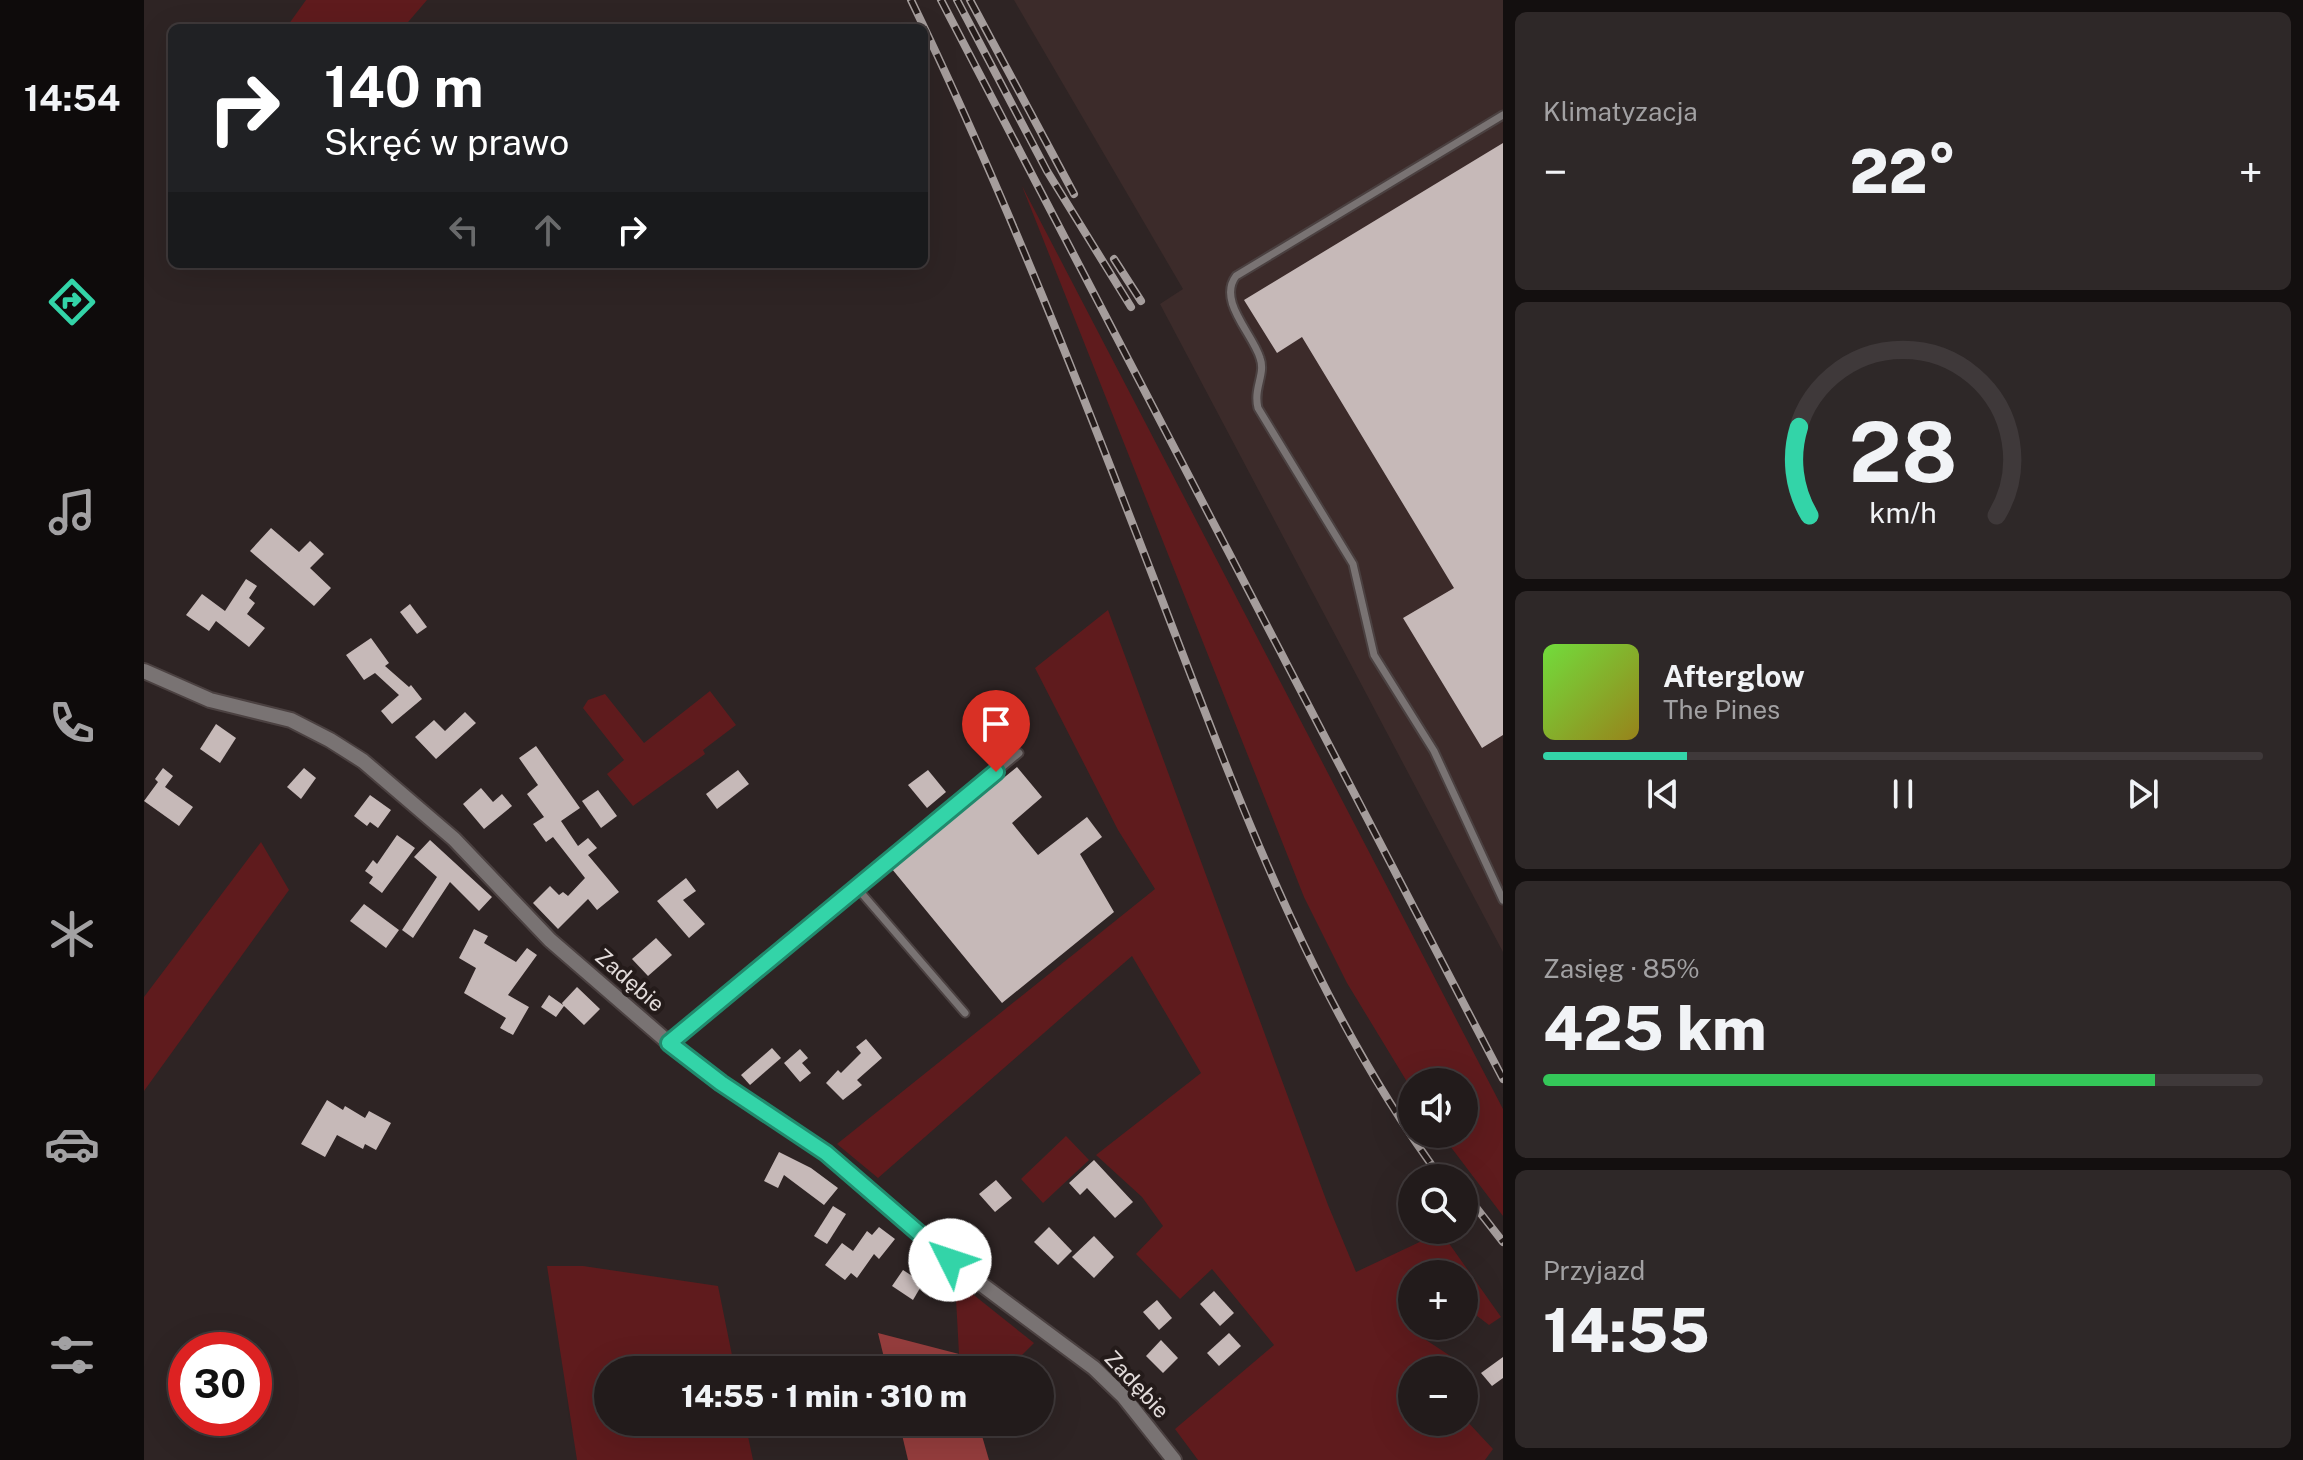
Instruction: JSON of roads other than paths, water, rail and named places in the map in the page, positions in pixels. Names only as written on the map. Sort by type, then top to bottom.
[{"type":"street","name":"Zadębie","points":[[144,671],[210,700],[291,720],[348,750],[433,820],[533,923],[669,1043],[732,1091],[826,1153],[975,1281],[1094,1368],[1123,1396],[1174,1460]]},
{"type":"lane","points":[[1503,115],[1236,276],[1229,289],[1231,301],[1262,360],[1255,395],[1258,408],[1353,564],[1374,655],[1434,751],[1503,900]]},
{"type":"lane","points":[[669,1043],[1019,753]]},
{"type":"lane","points":[[858,889],[965,1013]]},
{"type":"railway","points":[[911,0],[922,24]]},
{"type":"railway","points":[[941,0],[1503,1079]]},
{"type":"railway","points":[[957,0],[1047,171],[1131,307]]},
{"type":"railway","points":[[970,0],[1074,194]]},
{"type":"railway","points":[[928,36],[1043,297],[1220,750],[1282,898],[1354,1042],[1431,1164]]},
{"type":"railway","points":[[1114,259],[1141,301]]},
{"type":"railway","points":[[1478,1210],[1503,1242]]}]
